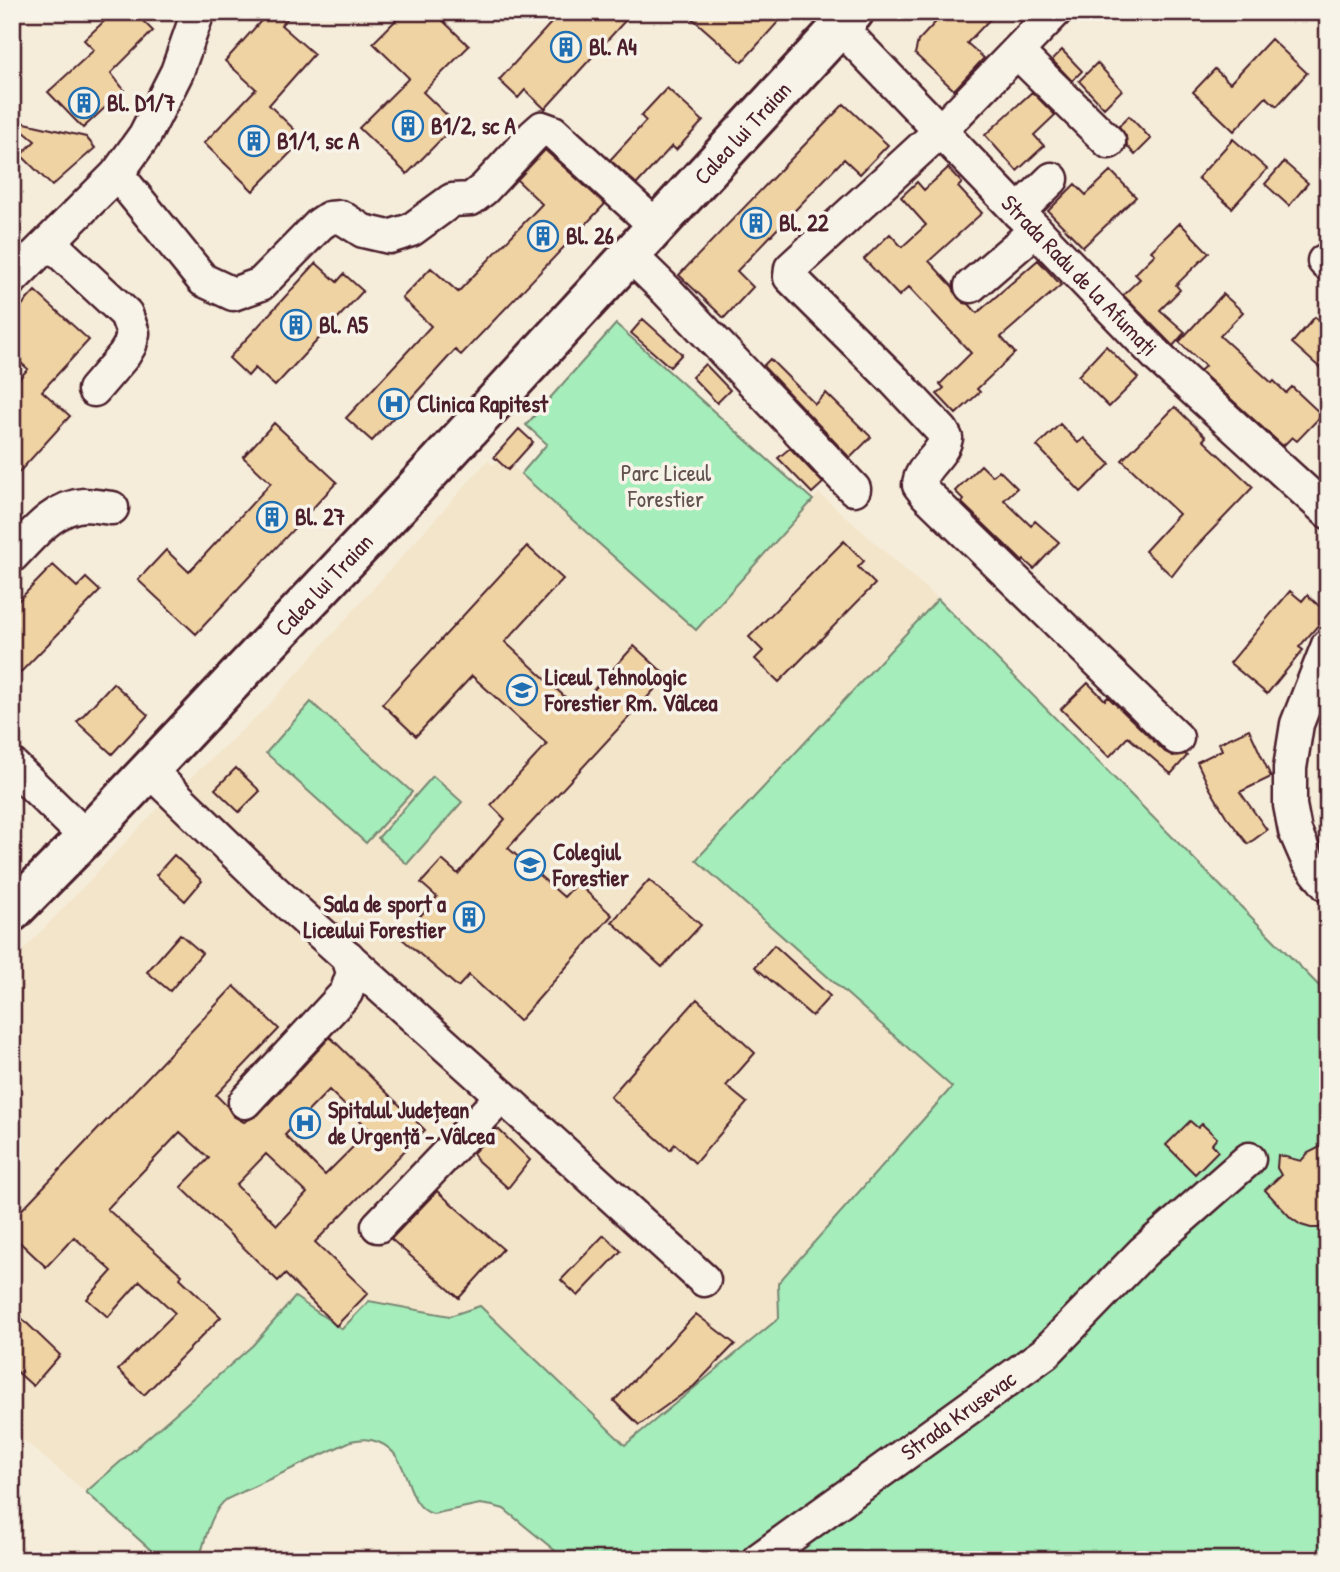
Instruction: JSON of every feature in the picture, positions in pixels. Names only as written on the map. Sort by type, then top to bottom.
[{"type":"main road","name":"Calea lui Traian","points":[[12,912],[413,491],[847,20]]},
{"type":"street","points":[[12,279],[117,174],[145,135],[177,72],[198,12]]},
{"type":"street","points":[[1055,12],[940,131],[791,268],[790,277],[942,431],[946,438],[944,448],[919,477],[919,485],[926,494],[1177,738]]},
{"type":"street","name":"Strada Radu de la Afumați","points":[[847,20],[940,131],[1159,358],[1328,512]]},
{"type":"street","points":[[1017,52],[1109,142]]},
{"type":"street","points":[[117,174],[204,280],[233,294],[261,284],[329,218],[341,217],[363,231],[389,237],[411,230],[452,200],[471,199],[484,189],[542,128],[552,132],[656,226]]},
{"type":"street","points":[[971,286],[1027,221],[1052,179]]},
{"type":"street","points":[[50,243],[126,314],[133,333],[124,355],[94,390]]},
{"type":"street","points":[[631,255],[854,489]]},
{"type":"street","points":[[12,556],[41,526],[60,512],[83,505],[112,508]]},
{"type":"street","points":[[1328,645],[1318,697],[1297,724],[1290,768],[1290,805],[1295,831],[1308,861],[1328,886]]},
{"type":"street","points":[[12,765],[86,837]]},
{"type":"street","points":[[149,769],[275,892],[704,1280]]},
{"type":"street","points":[[245,1102],[346,993],[353,973],[348,957]]},
{"type":"street","points":[[378,1226],[502,1096]]},
{"type":"street","name":"Strada Krusevac","points":[[758,1560],[1045,1353],[1143,1252],[1250,1159]]},
{"type":"shaded area","points":[[501,456],[696,630],[819,493],[938,599],[696,860],[952,1087],[778,1283],[779,1318],[625,1445],[480,1306],[450,1316],[369,1301],[342,1330],[295,1297],[253,1344],[86,1492],[12,1431],[12,962],[163,803],[268,706],[488,460],[493,465]]},
{"type":"green space","name":"Parc Liceul Forestier","points":[[616,324],[813,500],[696,630],[521,474],[547,444],[526,425]]},
{"type":"green space","points":[[938,599],[1328,995],[1328,1560],[563,1560],[564,1558],[504,1509],[480,1504],[433,1514],[423,1509],[416,1501],[397,1458],[378,1442],[365,1439],[351,1441],[227,1499],[213,1518],[199,1560],[158,1560],[154,1553],[86,1492],[253,1345],[295,1297],[342,1329],[369,1301],[450,1316],[480,1306],[625,1445],[779,1318],[778,1283],[952,1087],[696,860]]},
{"type":"green space","points":[[311,702],[412,792],[366,843],[266,753]]},
{"type":"green space","points":[[433,776],[462,802],[407,864],[378,838]]},
{"type":"building","name":"Bl. D1/7","points":[[114,12],[134,12],[153,31],[111,73],[124,90],[83,128],[48,92],[94,50],[84,40]]},
{"type":"building","points":[[269,12],[293,12],[281,25],[314,54],[269,105],[304,139],[253,191],[204,143],[256,89],[225,61]]},
{"type":"building","points":[[404,12],[434,12],[469,46],[423,92],[456,124],[407,174],[359,128],[409,78],[373,43]]},
{"type":"building","name":"Bl. A4","points":[[561,12],[633,12],[545,109],[525,90],[518,98],[499,80]]},
{"type":"building","points":[[685,12],[787,12],[742,62]]},
{"type":"building","points":[[945,12],[997,12],[967,43],[984,58],[954,90],[915,54],[918,41]]},
{"type":"building","points":[[1271,39],[1307,73],[1277,106],[1266,97],[1234,131],[1193,92],[1215,69],[1230,83]]},
{"type":"building","points":[[1062,50],[1082,71],[1072,81],[1052,60]]},
{"type":"building","points":[[1097,63],[1122,90],[1104,108],[1079,81]]},
{"type":"building","points":[[667,88],[703,121],[676,150],[672,146],[637,184],[610,160],[646,121],[641,116]]},
{"type":"building","points":[[1032,92],[1055,115],[1034,135],[1044,146],[1017,171],[985,135]]},
{"type":"building","name":"Bl. 22","points":[[844,104],[888,145],[860,174],[844,159],[737,271],[753,287],[724,318],[679,275]]},
{"type":"building","points":[[1129,116],[1151,139],[1135,155],[1127,146],[1126,136],[1119,126]]},
{"type":"building","points":[[12,120],[86,137],[95,148],[52,186],[21,155],[35,141]]},
{"type":"building","points":[[1233,139],[1267,169],[1232,208],[1198,178]]},
{"type":"building","name":"Bl. 26","points":[[545,150],[605,204],[461,355],[455,350],[372,441],[346,418],[431,326],[402,298],[431,268],[458,292],[542,204],[517,180]]},
{"type":"building","points":[[1284,162],[1308,183],[1289,206],[1265,184]]},
{"type":"building","points":[[948,168],[962,183],[958,187],[982,213],[929,261],[953,287],[958,298],[969,304],[977,313],[1038,260],[1061,285],[1001,337],[1015,353],[977,389],[980,392],[956,414],[937,394],[944,388],[940,384],[971,353],[909,287],[899,296],[864,259],[890,234],[902,247],[926,225],[901,197],[917,182],[924,190]]},
{"type":"building","points":[[1111,171],[1136,197],[1083,247],[1048,211],[1075,184],[1086,195]]},
{"type":"building","points":[[1180,223],[1209,253],[1176,285],[1180,290],[1160,310],[1185,332],[1173,346],[1123,295],[1140,279],[1135,274],[1155,254],[1151,251]]},
{"type":"building","name":"Bl. A5","points":[[316,263],[337,282],[344,274],[363,291],[275,386],[255,368],[248,376],[229,358]]},
{"type":"building","points":[[35,291],[89,340],[42,391],[70,416],[12,480],[12,386],[28,369],[12,355],[12,316]]},
{"type":"building","points":[[1223,294],[1243,312],[1220,336],[1272,383],[1274,381],[1286,393],[1292,387],[1322,415],[1297,441],[1292,437],[1283,446],[1200,371],[1205,366],[1179,342]]},
{"type":"building","points":[[1315,317],[1328,328],[1328,375],[1292,343]]},
{"type":"building","points":[[643,319],[682,354],[670,367],[631,333]]},
{"type":"building","points":[[1106,346],[1138,378],[1109,407],[1078,376]]},
{"type":"building","points":[[770,359],[815,404],[826,393],[871,437],[850,458],[763,366]]},
{"type":"building","points":[[705,364],[730,390],[717,403],[692,377]]},
{"type":"building","points":[[1175,407],[1206,437],[1203,440],[1253,487],[1190,553],[1172,576],[1145,551],[1179,514],[1122,460]]},
{"type":"building","name":"Bl. 27","points":[[274,423],[337,482],[196,634],[138,580],[166,550],[189,572],[271,483],[243,457]]},
{"type":"building","points":[[1060,424],[1078,443],[1084,438],[1110,464],[1081,492],[1037,446]]},
{"type":"building","points":[[519,429],[533,442],[508,470],[494,457]]},
{"type":"building","points":[[790,448],[823,483],[812,493],[778,458]]},
{"type":"building","points":[[981,465],[992,476],[999,470],[1017,488],[1004,500],[1031,526],[1035,521],[1059,542],[1034,569],[1024,560],[1023,562],[962,503],[964,500],[955,491]]},
{"type":"building","points":[[844,541],[864,561],[858,567],[875,584],[779,682],[755,659],[763,651],[749,637]]},
{"type":"building","points":[[527,546],[563,579],[505,642],[577,708],[634,646],[667,676],[508,848],[564,897],[577,883],[612,915],[519,1021],[469,975],[458,987],[401,938],[437,897],[421,883],[442,860],[458,874],[505,819],[491,805],[547,744],[472,676],[416,736],[382,704]]},
{"type":"building","points":[[53,565],[77,587],[86,578],[100,591],[12,681],[12,607]]},
{"type":"building","points":[[1290,591],[1302,601],[1307,595],[1328,614],[1299,647],[1303,650],[1267,694],[1230,663]]},
{"type":"building","points":[[113,683],[148,715],[112,754],[77,722]]},
{"type":"building","points":[[1088,683],[1105,700],[1108,697],[1165,752],[1173,756],[1187,756],[1171,774],[1128,737],[1109,757],[1061,709]]},
{"type":"building","points":[[1249,729],[1271,777],[1240,792],[1267,830],[1248,844],[1226,816],[1197,762],[1222,750],[1219,743]]},
{"type":"building","points":[[236,768],[260,791],[239,812],[215,789]]},
{"type":"building","points":[[174,855],[202,881],[185,901],[156,875]]},
{"type":"building","points":[[649,880],[701,925],[662,967],[612,922]]},
{"type":"building","points":[[180,934],[202,953],[170,991],[147,972]]},
{"type":"building","points":[[774,945],[830,996],[812,1016],[755,967]]},
{"type":"building","points":[[234,986],[279,1029],[216,1095],[233,1116],[244,1122],[258,1115],[330,1037],[425,1130],[315,1242],[368,1293],[336,1326],[285,1274],[278,1281],[181,1187],[209,1158],[180,1132],[107,1209],[182,1275],[180,1278],[221,1317],[144,1395],[118,1370],[175,1313],[140,1281],[108,1317],[87,1299],[112,1271],[74,1237],[46,1267],[12,1235],[12,1220]],"holes":[[[329,1090],[370,1130],[325,1175],[285,1135]],[[266,1154],[307,1193],[277,1225],[236,1185]]]},
{"type":"building","points":[[697,999],[755,1053],[726,1086],[747,1103],[695,1163],[675,1144],[670,1150],[610,1097]]},
{"type":"building","points":[[1190,1121],[1198,1128],[1202,1124],[1217,1138],[1212,1144],[1218,1151],[1195,1174],[1166,1145]]},
{"type":"building","points":[[496,1129],[530,1160],[508,1188],[478,1161],[473,1153]]},
{"type":"building","points":[[1328,1143],[1328,1224],[1311,1228],[1291,1218],[1265,1190],[1281,1175],[1277,1168],[1278,1155],[1301,1161],[1308,1153]]},
{"type":"building","points":[[437,1191],[503,1249],[459,1298],[391,1239]]},
{"type":"building","points":[[604,1235],[621,1251],[578,1296],[561,1280]]},
{"type":"building","points":[[12,1309],[60,1355],[33,1386],[12,1367]]},
{"type":"building","points":[[696,1314],[735,1344],[694,1386],[639,1425],[614,1401]]},
{"type":"place","name":"Bl. A4","points":[[566,47]]},
{"type":"place","name":"Bl. D1/7","points":[[84,103]]},
{"type":"place","name":"B1/2, sc A","points":[[408,126]]},
{"type":"place","name":"B1/1, sc A","points":[[254,141]]},
{"type":"place","name":"Bl. 22","points":[[756,223]]},
{"type":"place","name":"Bl. 26","points":[[543,236]]},
{"type":"place","name":"Bl. A5","points":[[296,325]]},
{"type":"place","name":"Clinica Rapitest","points":[[394,404]]},
{"type":"place","name":"Bl. 27","points":[[272,517]]},
{"type":"place","name":"Liceul Tehnologic Forestier Rm. Vâlcea","points":[[522,690]]},
{"type":"place","name":"Colegiul Forestier","points":[[530,865]]},
{"type":"place","name":"Sala de sport a Liceului Forestier","points":[[469,917]]},
{"type":"place","name":"Spitalul Județean de Urgență - Vâlcea","points":[[305,1123]]}]
